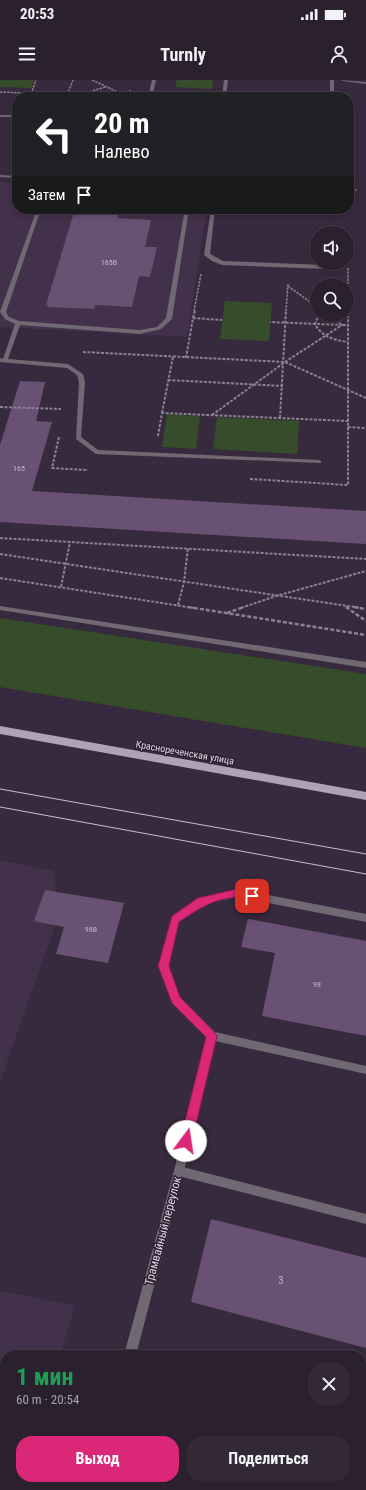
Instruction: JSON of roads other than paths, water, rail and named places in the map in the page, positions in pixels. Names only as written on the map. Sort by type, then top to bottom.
[{"type":"main road","name":"Краснореченская улица","points":[[0,730],[366,796]]},
{"type":"street","points":[[151,92],[154,80]]},
{"type":"street","points":[[225,92],[226,80]]},
{"type":"street","points":[[332,80],[332,92]]},
{"type":"street","points":[[343,80],[366,82]]},
{"type":"street","points":[[0,116],[12,116]]},
{"type":"street","points":[[0,176],[12,177]]},
{"type":"street","points":[[37,214],[3,312],[7,318],[18,323],[140,332],[159,328],[168,319],[186,214]]},
{"type":"street","points":[[213,214],[207,255],[222,263],[310,267]]},
{"type":"street","points":[[18,323],[3,360],[68,366],[80,374],[82,382],[78,438],[96,452],[319,462]]},
{"type":"street","points":[[0,608],[366,665]]},
{"type":"street","points":[[366,918],[237,893],[202,901],[175,919],[164,966],[176,1000],[212,1036],[366,1070]]},
{"type":"street","name":"Трамвайный переулок","points":[[131,1350],[179,1171],[212,1036]]},
{"type":"street","points":[[179,1171],[366,1219]]},
{"type":"tram line","points":[[0,789],[366,854]]},
{"type":"tram line","points":[[0,807],[366,874]]}]
